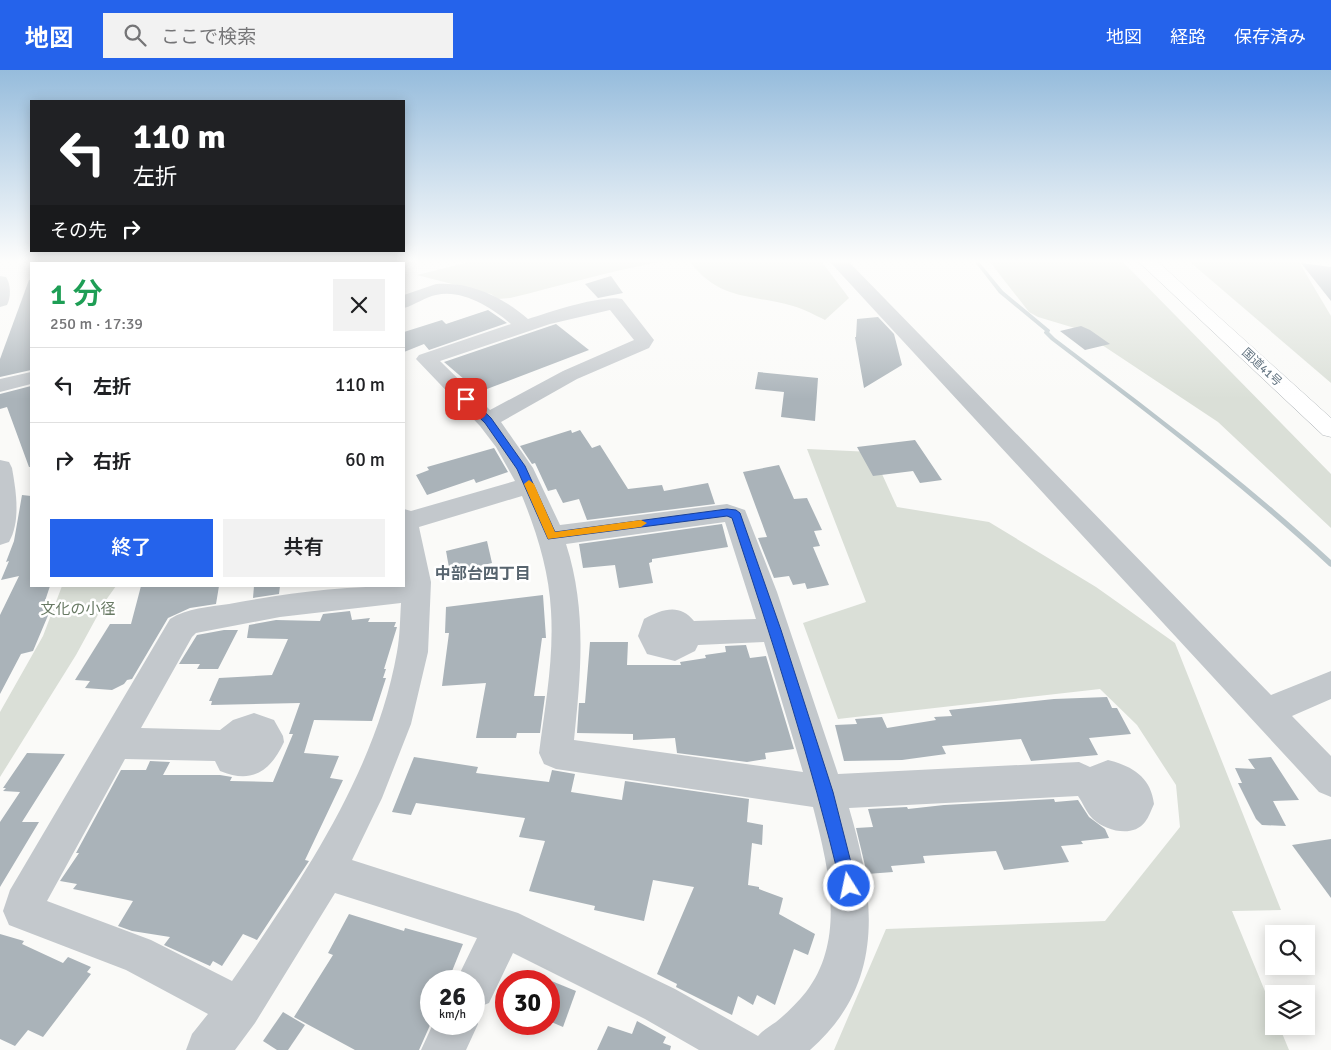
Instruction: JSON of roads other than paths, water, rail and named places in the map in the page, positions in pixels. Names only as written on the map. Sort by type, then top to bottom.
[{"type":"highway","name":"国道41号","points":[[1198,308],[1331,430]]},
{"type":"highway","name":"国道41号","points":[[1207,308],[1331,423]]},
{"type":"highway","points":[[1211,308],[1280,367],[1331,407]]},
{"type":"street","points":[[503,308],[524,325]]},
{"type":"street","points":[[588,308],[524,325],[426,359],[488,420],[505,443],[530,485],[552,536],[563,598],[567,638],[556,753],[826,792],[1079,779],[1094,785]]},
{"type":"street","points":[[488,420],[570,375],[642,344],[644,340],[619,308]]},
{"type":"street","points":[[883,308],[1331,780]]},
{"type":"street","points":[[0,386],[30,378]]},
{"type":"street","points":[[0,468],[3,513],[0,535]]},
{"type":"street","points":[[208,1050],[240,1008],[328,872],[387,747],[405,693],[415,631],[417,590],[414,559],[405,520],[530,485]]},
{"type":"street","points":[[552,536],[732,512],[739,524],[775,630],[826,792],[849,886],[850,923],[846,952],[833,992],[816,1013],[790,1039],[775,1050]]},
{"type":"street","points":[[240,1008],[137,954],[23,911],[24,904],[181,628],[188,623],[280,606],[417,590]]},
{"type":"street","points":[[687,633],[775,630]]},
{"type":"street","points":[[1267,711],[1331,685]]},
{"type":"street","points":[[116,743],[229,746]]},
{"type":"street","points":[[328,872],[504,927],[660,1004],[742,1050]]},
{"type":"street","points":[[483,970],[504,927]]},
{"type":"street","points":[[443,1050],[450,1035]]},
{"type":"waterway","points":[[1020,308],[1048,331],[1046,332],[1053,339],[1160,420],[1265,504],[1331,564]]},
{"type":"district","name":"中部台四丁目","points":[[483,573]]},
{"type":"park label","name":"文化の小径","points":[[78,609]]}]
